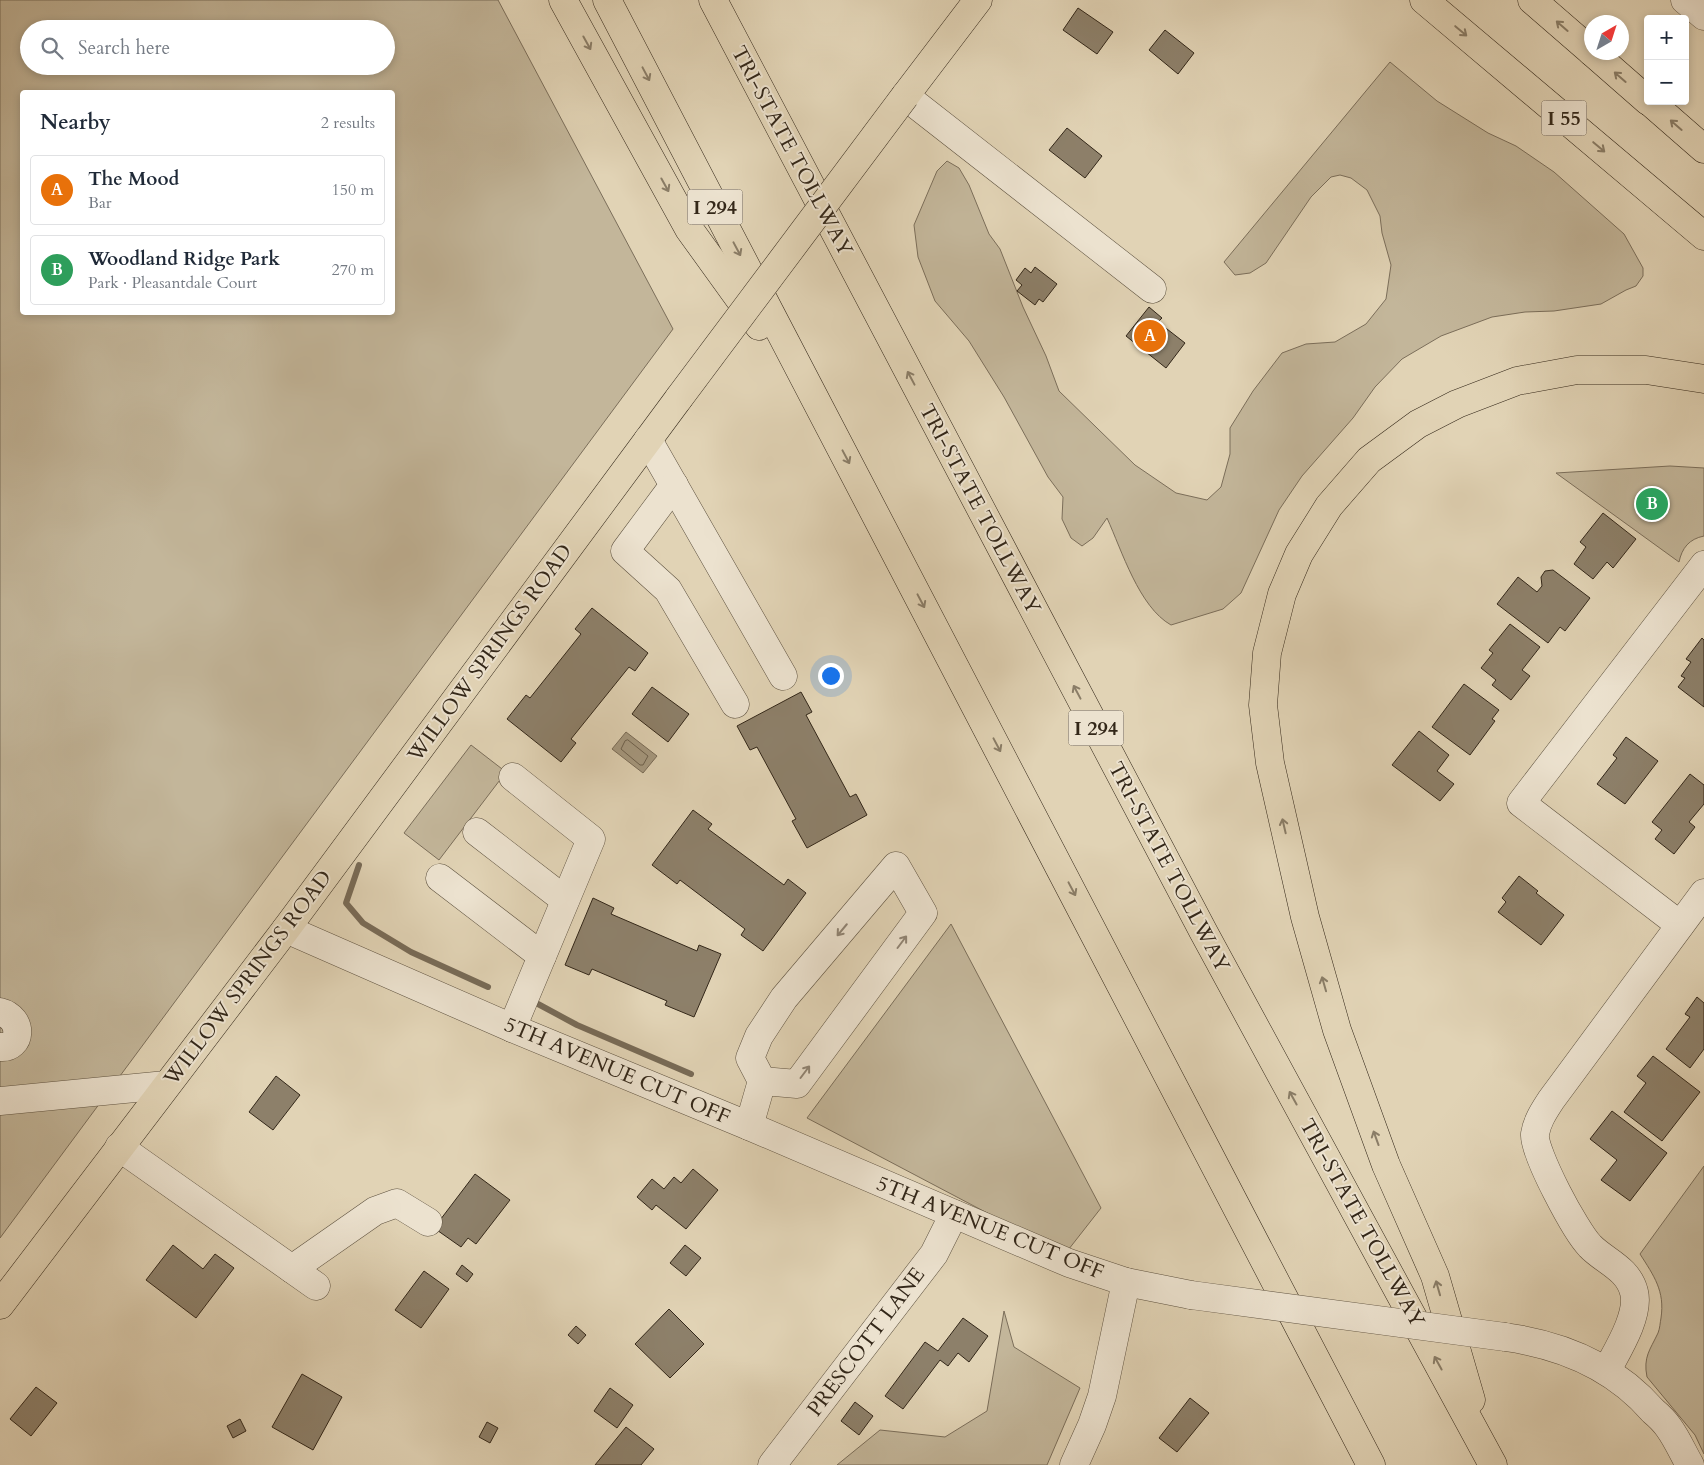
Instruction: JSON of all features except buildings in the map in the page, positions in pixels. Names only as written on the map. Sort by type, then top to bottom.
[{"type":"main road","points":[[563,0],[689,229],[824,414]]},
{"type":"main road","name":"I 294","points":[[607,0],[1371,1465]]},
{"type":"main road","name":"TRI-STATE TOLLWAY","points":[[713,0],[1203,931],[1490,1459]]},
{"type":"main road","name":"WILLOW SPRINGS ROAD","points":[[0,1304],[286,929],[679,398],[978,0]]},
{"type":"main road","name":"I 55","points":[[1424,0],[1704,236]]},
{"type":"main road","points":[[1532,0],[1584,45]]},
{"type":"main road","points":[[1601,60],[1644,98]]},
{"type":"main road","points":[[1653,105],[1704,149]]},
{"type":"main road","points":[[1490,1459],[1435,1276],[1386,1165],[1340,1039],[1305,917],[1270,763],[1263,705],[1267,653],[1282,594],[1299,554],[1329,506],[1370,460],[1418,424],[1458,404],[1517,381],[1577,370],[1646,370],[1704,379]]},
{"type":"street","points":[[1685,0],[1704,16]]},
{"type":"street","points":[[905,96],[1152,289]]},
{"type":"street","points":[[648,440],[783,676]]},
{"type":"street","points":[[674,485],[625,551],[668,590],[735,704]]},
{"type":"street","points":[[1680,925],[1521,802],[1704,565]]},
{"type":"street","points":[[512,1028],[591,839],[513,777]]},
{"type":"street","points":[[477,832],[565,900]]},
{"type":"street","points":[[749,1126],[762,1080],[750,1058],[759,1036],[784,998],[896,866],[923,913],[797,1084],[762,1080]]},
{"type":"street","points":[[440,878],[542,956]]},
{"type":"street","points":[[1607,1370],[1624,1339],[1634,1314],[1634,1292],[1625,1274],[1590,1247],[1575,1226],[1539,1154],[1534,1136],[1539,1119],[1551,1100],[1704,893]]},
{"type":"street","name":"5TH AVENUE CUT OFF","points":[[286,929],[512,1028],[749,1126],[1069,1263],[1126,1282],[1192,1295],[1534,1341],[1574,1355],[1607,1370],[1640,1396],[1669,1428],[1690,1465]]},
{"type":"street","points":[[0,1012],[14,1020],[18,1031],[10,1045],[5,1048],[0,1047]]},
{"type":"street","points":[[0,1101],[166,1085]]},
{"type":"street","points":[[119,1147],[316,1286]]},
{"type":"street","points":[[292,1269],[375,1211],[397,1203],[428,1222]]},
{"type":"street","name":"PRESCOTT LANE","points":[[772,1465],[934,1254],[954,1214]]},
{"type":"street","points":[[1074,1465],[1092,1425],[1102,1396],[1126,1282]]},
{"type":"shaded area","points":[[0,0],[498,0],[673,329],[0,1238]]},
{"type":"shaded area","points":[[1390,62],[1437,101],[1488,133],[1516,146],[1554,172],[1624,234],[1643,268],[1643,276],[1636,286],[1601,304],[1492,317],[1441,336],[1402,359],[1375,387],[1353,418],[1302,476],[1279,510],[1241,593],[1223,609],[1171,625],[1160,617],[1141,592],[1125,562],[1107,518],[1093,538],[1082,546],[1071,538],[1062,519],[1063,497],[1048,477],[1004,397],[969,341],[935,301],[918,257],[914,225],[937,171],[947,161],[959,168],[969,185],[989,234],[1000,249],[1059,391],[1135,465],[1176,493],[1207,500],[1221,487],[1230,454],[1230,428],[1253,391],[1282,353],[1306,344],[1335,342],[1366,324],[1386,299],[1391,265],[1382,233],[1380,216],[1367,190],[1351,178],[1340,175],[1331,177],[1311,197],[1266,263],[1250,273],[1235,275],[1224,262]]},
{"type":"shaded area","points":[[1670,466],[1704,468],[1704,536],[1694,539],[1687,545],[1682,552],[1679,562],[1556,473]]},
{"type":"shaded area","points":[[471,745],[506,772],[439,860],[404,833]]},
{"type":"shaded area","points":[[951,924],[1101,1208],[1065,1254],[807,1118]]},
{"type":"shaded area","points":[[1704,1166],[1704,1454],[1695,1435],[1647,1377],[1647,1359],[1658,1333],[1662,1308],[1657,1284],[1640,1254]]},
{"type":"shaded area","points":[[1004,1311],[1014,1347],[1080,1388],[1047,1465],[837,1465],[880,1430],[945,1437],[987,1411]]},
{"type":"water","points":[[626,732],[657,756],[643,773],[612,749]]},
{"type":"waterway","points":[[359,865],[346,903],[363,923],[411,952],[488,987]]},
{"type":"waterway","points":[[538,1004],[577,1025],[691,1074]]},
{"type":"place","name":"The Mood","points":[[1150,336]]},
{"type":"place","name":"Woodland Ridge Park","points":[[1652,504]]}]
